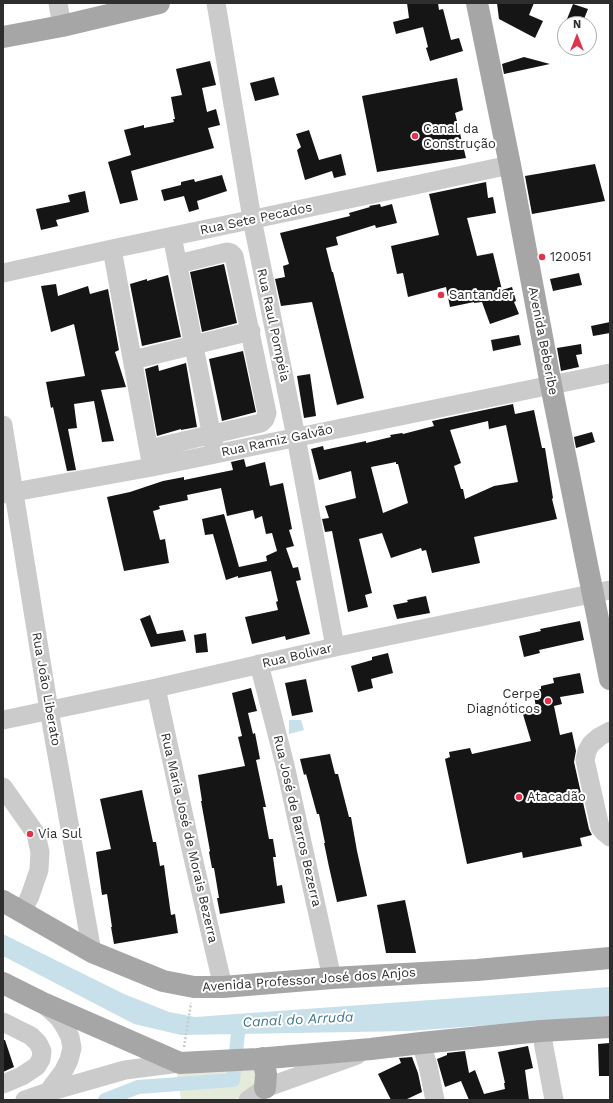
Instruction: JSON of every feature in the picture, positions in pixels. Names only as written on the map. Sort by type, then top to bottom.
[{"type":"main road","points":[[3,37],[62,26],[159,3]]},
{"type":"main road","name":"Avenida Beberibe","points":[[477,3],[510,165],[551,385],[601,591],[610,679]]},
{"type":"main road","name":"Avenida Professor José dos Anjos","points":[[12,906],[92,952],[163,981],[194,987],[223,987],[332,978],[477,970],[610,958]]},
{"type":"main road","points":[[3,983],[43,1003],[206,1062],[260,1059],[541,1032],[610,1027]]},
{"type":"main road","points":[[260,1059],[266,1074],[265,1088]]},
{"type":"street","points":[[58,3],[62,26]]},
{"type":"street","name":"Rua Raul Pompéia","points":[[216,3],[252,219],[336,647]]},
{"type":"street","name":"Rua Sete Pecados","points":[[3,273],[112,248],[510,165]]},
{"type":"street","points":[[172,236],[215,454]]},
{"type":"street","points":[[112,248],[151,458],[211,434],[261,423],[265,419],[267,413],[251,331],[234,256],[227,252],[178,264]]},
{"type":"street","points":[[133,360],[251,331]]},
{"type":"street","name":"Rua Ramiz Galvão","points":[[8,493],[151,458],[215,454],[610,373]]},
{"type":"street","name":"Rua João Liberato","points":[[3,425],[8,493],[49,710],[92,952]]},
{"type":"street","name":"Rua Bolivar","points":[[3,720],[601,591]]},
{"type":"street","name":"Rua José de Barros Bezerra","points":[[259,664],[285,765],[332,978]]},
{"type":"street","name":"Rua Maria José de Morais Bezerra","points":[[156,688],[190,849],[223,987]]},
{"type":"street","points":[[610,731],[598,737],[591,744],[586,751],[585,760],[600,827],[610,837]]},
{"type":"street","points":[[3,787],[36,834],[40,852],[39,870],[30,896],[12,906]]},
{"type":"street","points":[[43,1003],[59,1018],[70,1037],[72,1048],[69,1060],[63,1072],[48,1092]]},
{"type":"street","points":[[3,1022],[31,1036],[38,1043],[42,1051],[41,1059],[37,1066],[22,1076],[3,1084]]},
{"type":"street","points":[[541,1032],[554,1100]]},
{"type":"street","points":[[421,1043],[428,1066],[433,1099]]},
{"type":"street","points":[[248,1100],[265,1088],[371,1049]]},
{"type":"street","points":[[25,1100],[48,1092],[182,1054]]},
{"type":"path","points":[[182,1054],[189,1015]]},
{"type":"green space","points":[[254,1068],[256,1090],[233,1100],[181,1100],[177,1074]]},
{"type":"water","points":[[289,720],[301,720],[304,730],[289,734]]},
{"type":"water","name":"Canal do Arruda","points":[[3,934],[124,994],[169,1012],[195,1017],[610,987],[610,1016],[410,1031],[181,1035],[134,1024],[3,956]]},
{"type":"building","points":[[407,3],[438,3],[439,10],[443,9],[451,40],[459,38],[463,51],[430,61],[426,48],[428,47],[423,27],[396,34],[393,22],[409,18]]},
{"type":"building","points":[[497,3],[534,3],[529,15],[543,21],[535,38],[499,19]]},
{"type":"building","points":[[573,4],[588,9],[585,16],[568,16]]},
{"type":"building","points":[[524,57],[550,64],[504,74],[502,64]]},
{"type":"building","points":[[210,61],[216,85],[202,88],[207,112],[216,109],[220,125],[208,128],[214,148],[131,171],[138,200],[120,204],[108,162],[131,155],[124,130],[144,125],[144,128],[174,122],[173,119],[175,119],[171,97],[182,95],[176,69]]},
{"type":"building","points":[[274,77],[279,95],[255,101],[250,83]]},
{"type":"building","name":"Canal da Construção","points":[[457,78],[463,110],[455,113],[466,158],[377,172],[362,96]]},
{"type":"building","points":[[309,130],[319,160],[341,154],[346,175],[334,178],[332,171],[305,180],[297,150],[301,147],[296,134]]},
{"type":"building","points":[[595,164],[605,201],[532,214],[525,176]]},
{"type":"building","points":[[222,175],[227,191],[197,201],[199,209],[189,212],[184,196],[164,201],[161,190],[181,185],[181,182],[194,179],[195,182]]},
{"type":"building","points":[[486,182],[488,198],[493,197],[496,213],[467,218],[477,256],[493,253],[502,290],[512,287],[516,301],[514,302],[519,314],[490,324],[482,302],[474,302],[450,307],[446,287],[408,297],[403,273],[397,274],[391,246],[439,235],[429,194]]},
{"type":"building","points":[[85,191],[89,212],[56,220],[58,226],[41,230],[36,209],[70,202],[68,195]]},
{"type":"building","points":[[380,204],[381,207],[392,204],[397,223],[376,228],[375,225],[336,237],[338,245],[326,248],[364,398],[337,405],[312,302],[281,306],[275,279],[285,277],[283,266],[289,264],[280,233],[350,216],[349,213]]},
{"type":"building","points":[[224,264],[237,323],[202,332],[190,272]]},
{"type":"building","points":[[579,273],[582,285],[553,291],[550,279]]},
{"type":"building","points":[[168,275],[181,337],[142,346],[130,284]]},
{"type":"building","points":[[56,284],[58,296],[88,286],[90,294],[108,289],[119,350],[115,352],[126,387],[101,390],[114,441],[102,442],[94,401],[74,404],[77,428],[68,429],[76,470],[67,471],[46,382],[85,376],[74,324],[51,332],[41,286]]},
{"type":"building","points":[[610,322],[610,333],[593,336],[591,326]]},
{"type":"building","points":[[519,335],[521,345],[493,351],[491,340]]},
{"type":"building","points":[[581,344],[582,354],[576,355],[579,367],[561,371],[557,348]]},
{"type":"building","points":[[243,351],[256,412],[222,421],[209,359]]},
{"type":"building","points":[[186,363],[197,427],[181,429],[157,436],[145,369],[158,365],[159,371]]},
{"type":"building","points":[[310,374],[316,416],[304,418],[297,376]]},
{"type":"building","points":[[513,404],[515,414],[534,410],[542,448],[545,448],[552,499],[557,519],[474,537],[480,563],[432,573],[426,550],[422,551],[421,548],[391,558],[382,533],[359,539],[372,593],[365,595],[368,607],[348,612],[332,531],[325,532],[322,519],[329,518],[325,506],[356,498],[351,471],[319,480],[311,449],[323,446],[324,450],[366,441],[366,443],[391,437],[390,435],[403,434],[434,426],[432,421]],"holes":[[[488,421],[489,429],[506,425],[518,482],[494,486],[465,499],[463,489],[461,489],[454,466],[461,463],[450,430]],[[396,462],[396,464],[398,464],[408,503],[383,513],[371,467]]]},
{"type":"building","points":[[592,432],[595,442],[576,448],[574,437]]},
{"type":"building","points":[[244,459],[246,467],[265,462],[270,486],[283,483],[292,529],[289,530],[294,546],[286,548],[293,568],[298,567],[301,580],[296,581],[310,634],[286,640],[285,636],[252,644],[245,617],[278,610],[276,602],[278,601],[271,571],[238,578],[238,576],[226,580],[213,534],[205,535],[202,519],[224,514],[239,567],[267,561],[266,556],[277,551],[272,533],[266,534],[262,516],[255,519],[253,510],[227,516],[221,488],[187,495],[188,500],[159,506],[160,509],[153,511],[160,540],[165,539],[169,563],[124,571],[107,497],[130,492],[163,481],[184,477],[184,480],[233,470],[231,462]]},
{"type":"building","points":[[426,596],[430,613],[397,619],[393,605]]},
{"type":"building","points":[[150,615],[157,634],[183,630],[186,641],[151,647],[140,619]]},
{"type":"building","points":[[580,621],[584,640],[539,650],[540,653],[524,657],[519,636],[541,631],[540,629]]},
{"type":"building","points":[[206,633],[208,652],[196,653],[194,635]]},
{"type":"building","points":[[388,653],[393,673],[371,679],[373,688],[358,692],[351,666],[372,660],[372,657]]},
{"type":"building","name":"Atacadão","points":[[580,673],[584,693],[560,697],[562,704],[554,706],[560,735],[572,732],[576,751],[574,762],[589,829],[592,835],[580,838],[582,846],[523,858],[522,852],[467,864],[445,759],[450,757],[449,752],[470,748],[472,754],[531,741],[522,711],[536,707],[533,691],[541,689],[541,686],[554,683],[553,678]]},
{"type":"building","points":[[306,679],[313,712],[292,716],[285,683]]},
{"type":"building","points":[[251,688],[257,711],[248,713],[253,734],[255,733],[260,759],[256,760],[266,807],[263,807],[269,839],[273,839],[276,857],[273,857],[277,886],[282,885],[285,903],[220,914],[217,898],[219,898],[214,868],[212,868],[209,852],[198,775],[245,766],[238,737],[242,736],[232,693]]},
{"type":"building","points":[[330,754],[335,774],[338,774],[349,817],[351,817],[367,896],[337,902],[319,814],[317,814],[306,774],[304,775],[300,759]]},
{"type":"building","points":[[142,790],[153,842],[156,842],[160,866],[164,865],[171,915],[175,914],[178,933],[114,944],[107,894],[102,895],[96,852],[111,849],[100,799]]},
{"type":"building","points":[[405,900],[416,953],[386,953],[377,905]]},
{"type":"building","points":[[3,1040],[5,1040],[14,1067],[3,1072]]},
{"type":"building","points":[[610,1043],[610,1076],[599,1076],[598,1044]]},
{"type":"building","points":[[528,1046],[533,1068],[525,1070],[529,1100],[469,1100],[461,1081],[445,1087],[437,1059],[447,1055],[447,1053],[465,1051],[469,1073],[475,1070],[484,1094],[505,1089],[498,1052]]},
{"type":"building","points":[[412,1057],[418,1073],[422,1092],[405,1100],[391,1100],[378,1074],[401,1063],[399,1058]]},
{"type":"waterway","name":"Canal do Arruda","points":[[105,1100],[138,1087],[233,1080],[239,1024]]},
{"type":"place","name":"Canal da Construção","points":[[415,136]]},
{"type":"place","name":"120051","points":[[542,257]]},
{"type":"place","name":"Santander","points":[[441,295]]},
{"type":"place","name":"Cerpe Diagnóticos","points":[[548,701]]},
{"type":"place","name":"Atacadão","points":[[519,797]]},
{"type":"place","name":"Via Sul","points":[[30,834]]}]
